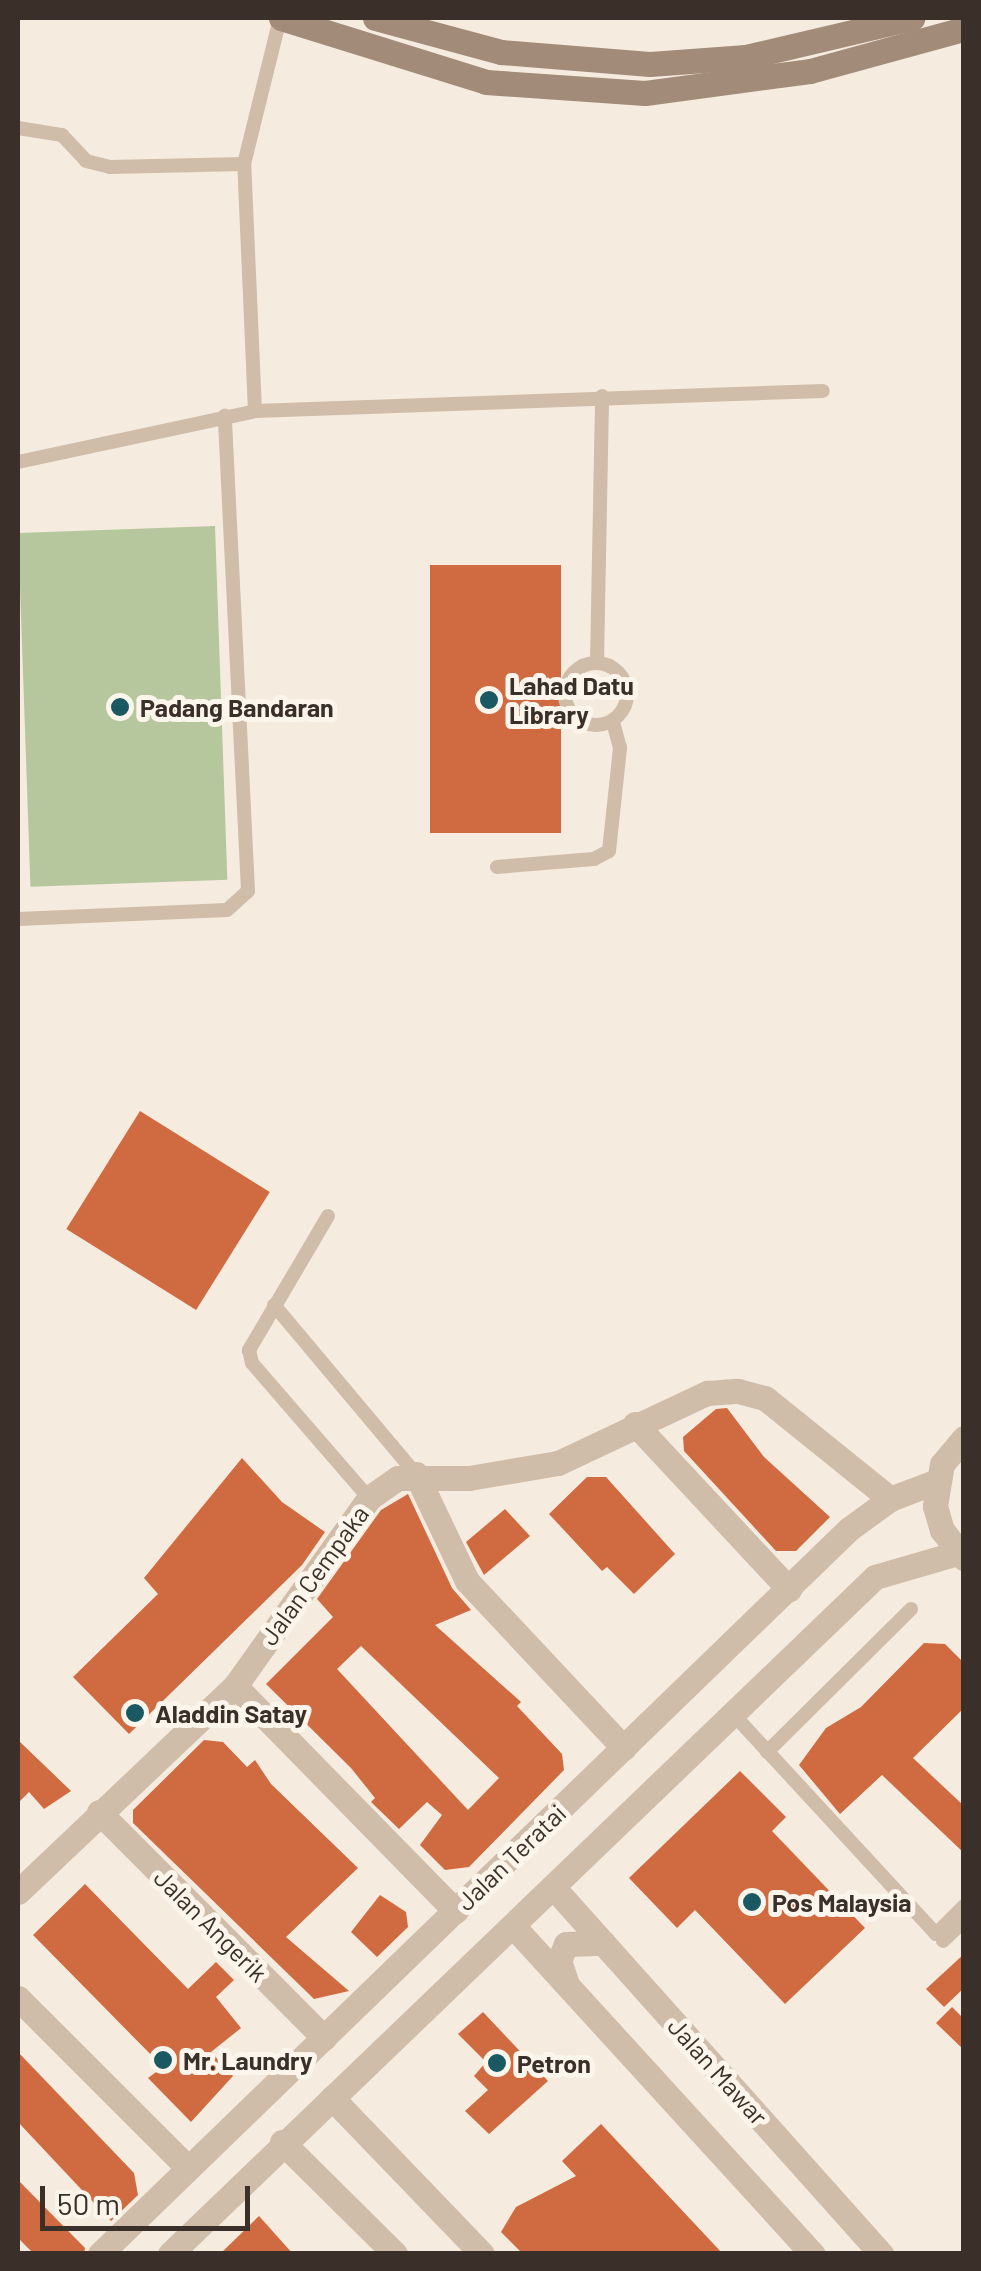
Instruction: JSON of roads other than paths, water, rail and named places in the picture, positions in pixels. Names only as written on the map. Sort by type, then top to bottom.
[{"type":"main road","points":[[280,18],[486,82],[627,92],[810,72],[964,29]]},
{"type":"main road","points":[[375,18],[501,52],[650,64],[746,56],[912,18]]},
{"type":"street","points":[[624,1748],[467,1581],[416,1474],[469,1478],[558,1462],[707,1392],[765,1398],[890,1499]]},
{"type":"street","points":[[635,1424],[789,1589]]},
{"type":"street","points":[[960,1555],[935,1506],[937,1481],[964,1438]]},
{"type":"street","name":"Jalan Cempaka","points":[[18,1892],[235,1686],[370,1498],[398,1478],[416,1474]]},
{"type":"street","name":"Jalan Teratai","points":[[100,2254],[789,1589],[890,1499],[937,1481]]},
{"type":"street","name":"Jalan Teratai","points":[[170,2254],[282,2142],[554,1888],[875,1577],[960,1555]]},
{"type":"street","points":[[235,1686],[455,1911]]},
{"type":"street","name":"Jalan Angerik","points":[[99,1812],[324,2038]]},
{"type":"street","name":"Jalan Mawar","points":[[554,1888],[881,2254]]},
{"type":"street","name":"Jalan Mawar","points":[[513,1926],[813,2254]]},
{"type":"street","points":[[568,1986],[559,1970],[566,1944],[603,1943]]},
{"type":"street","points":[[18,1998],[188,2168]]},
{"type":"street","points":[[332,2098],[482,2254]]},
{"type":"street","points":[[282,2142],[395,2254]]},
{"type":"lane","points":[[254,411],[244,164],[280,18]]},
{"type":"lane","points":[[18,128],[62,134],[86,160],[110,167],[244,164]]},
{"type":"lane","points":[[18,462],[254,411],[823,391]]},
{"type":"lane","points":[[597,662],[602,396]]},
{"type":"lane","points":[[18,919],[227,910],[248,891],[225,416]]},
{"type":"lane","points":[[597,662],[610,666],[627,686],[623,711],[613,721],[579,721],[565,702],[568,679],[597,662]]},
{"type":"lane","points":[[497,867],[594,859],[609,851],[620,748],[613,721]]},
{"type":"lane","points":[[328,1216],[253,1339],[252,1363],[370,1498]]},
{"type":"lane","points":[[274,1305],[416,1474]]},
{"type":"lane","points":[[767,1752],[911,1609]]},
{"type":"lane","points":[[734,1716],[936,1934],[964,1906]]},
{"type":"lane","points":[[943,1942],[964,1921]]},
{"type":"place","name":"Lahad Datu Library","points":[[489,700]]},
{"type":"place","name":"Padang Bandaran","points":[[120,707]]},
{"type":"place","name":"Aladdin Satay","points":[[135,1713]]},
{"type":"place","name":"Pos Malaysia","points":[[752,1902]]},
{"type":"place","name":"Mr. Laundry","points":[[163,2060]]},
{"type":"place","name":"Petron","points":[[497,2063]]}]
